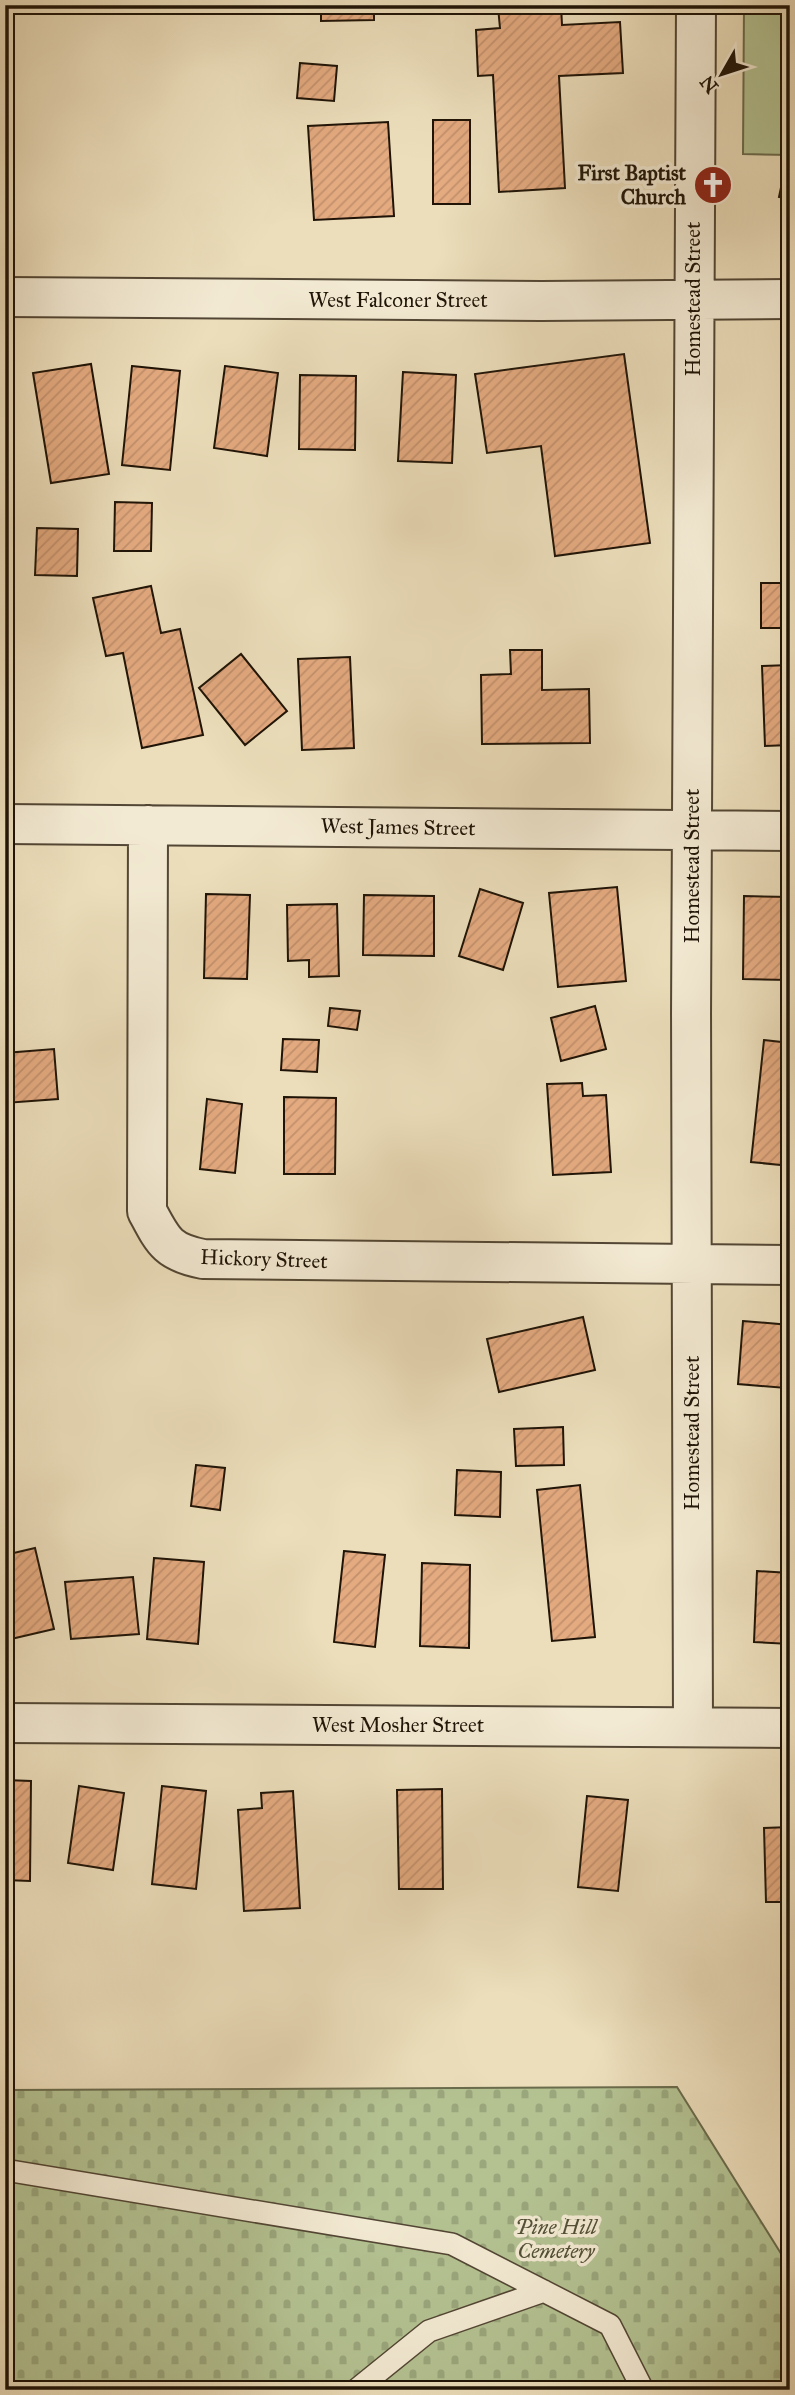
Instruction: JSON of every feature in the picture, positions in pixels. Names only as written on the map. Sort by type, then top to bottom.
[{"type":"street","name":"Homestead Street","points":[[693,1727],[691,1265],[696,5]]},
{"type":"street","name":"West Falconer Street","points":[[5,297],[541,301],[790,299]]},
{"type":"street","name":"West James Street","points":[[5,824],[790,831]]},
{"type":"street","name":"Hickory Street","points":[[148,825],[147,1211],[162,1240],[182,1255],[203,1259],[790,1265]]},
{"type":"street","name":"West Mosher Street","points":[[5,1723],[790,1728]]},
{"type":"lane","points":[[5,2170],[452,2244],[610,2325],[643,2390]]},
{"type":"lane","points":[[356,2390],[429,2331],[544,2291]]},
{"type":"green space","points":[[744,5],[790,5],[790,155],[743,154]]},
{"type":"green space","name":"Pine Hill Cemetery","points":[[677,2087],[790,2268],[790,2390],[5,2390],[5,2090]]},
{"type":"building","points":[[321,5],[374,5],[374,20],[321,21]]},
{"type":"building","points":[[561,5],[562,25],[620,22],[623,73],[559,76],[565,188],[499,192],[493,75],[478,76],[476,30],[500,28],[498,7]]},
{"type":"building","points":[[300,63],[337,66],[334,101],[297,98]]},
{"type":"building","points":[[433,120],[470,120],[470,204],[433,204]]},
{"type":"building","points":[[388,122],[394,216],[314,220],[308,126]]},
{"type":"building","points":[[790,145],[790,199],[779,197]]},
{"type":"building","points":[[624,354],[650,543],[555,556],[541,446],[487,453],[475,374]]},
{"type":"building","points":[[91,364],[109,474],[51,483],[33,373]]},
{"type":"building","points":[[132,366],[180,371],[170,470],[122,465]]},
{"type":"building","points":[[225,366],[278,373],[267,456],[214,448]]},
{"type":"building","points":[[403,372],[456,375],[452,463],[398,461]]},
{"type":"building","points":[[300,375],[356,376],[355,450],[299,449]]},
{"type":"building","points":[[115,502],[152,503],[151,551],[114,551]]},
{"type":"building","points":[[37,528],[78,529],[77,576],[35,575]]},
{"type":"building","points":[[761,583],[790,583],[790,628],[761,628]]},
{"type":"building","points":[[151,586],[161,633],[180,629],[203,735],[142,748],[123,653],[106,656],[93,598]]},
{"type":"building","points":[[510,650],[542,650],[542,690],[589,689],[590,743],[482,744],[481,675],[511,674]]},
{"type":"building","points":[[241,654],[287,711],[245,745],[199,688]]},
{"type":"building","points":[[350,657],[354,748],[302,750],[298,659]]},
{"type":"building","points":[[790,665],[790,745],[765,746],[762,666]]},
{"type":"building","points":[[617,887],[626,981],[558,987],[549,893]]},
{"type":"building","points":[[480,889],[523,903],[503,970],[459,956]]},
{"type":"building","points":[[206,894],[250,895],[247,979],[204,978]]},
{"type":"building","points":[[364,895],[434,896],[434,956],[363,955]]},
{"type":"building","points":[[744,896],[790,897],[790,980],[743,979]]},
{"type":"building","points":[[337,904],[339,976],[309,977],[309,960],[288,961],[287,905]]},
{"type":"building","points":[[595,1006],[606,1049],[561,1061],[551,1018]]},
{"type":"building","points":[[330,1008],[360,1011],[357,1030],[328,1026]]},
{"type":"building","points":[[283,1039],[319,1040],[317,1072],[281,1070]]},
{"type":"building","points":[[764,1040],[790,1043],[790,1166],[751,1162]]},
{"type":"building","points":[[54,1049],[58,1099],[5,1103],[5,1053]]},
{"type":"building","points":[[582,1083],[583,1096],[606,1095],[611,1172],[553,1175],[547,1084]]},
{"type":"building","points":[[284,1097],[336,1098],[335,1174],[284,1174]]},
{"type":"building","points":[[207,1099],[242,1104],[235,1173],[200,1169]]},
{"type":"building","points":[[583,1317],[595,1370],[499,1392],[487,1339]]},
{"type":"building","points":[[743,1321],[790,1325],[786,1388],[738,1384]]},
{"type":"building","points":[[563,1427],[564,1465],[516,1466],[514,1429]]},
{"type":"building","points":[[196,1465],[225,1468],[220,1510],[191,1506]]},
{"type":"building","points":[[457,1470],[501,1472],[500,1517],[455,1515]]},
{"type":"building","points":[[580,1485],[595,1637],[552,1641],[537,1490]]},
{"type":"building","points":[[35,1548],[54,1629],[11,1639],[5,1617],[5,1555]]},
{"type":"building","points":[[344,1551],[385,1555],[375,1647],[334,1642]]},
{"type":"building","points":[[154,1558],[204,1562],[198,1644],[147,1639]]},
{"type":"building","points":[[422,1563],[470,1565],[469,1648],[420,1646]]},
{"type":"building","points":[[757,1571],[790,1573],[790,1644],[754,1642]]},
{"type":"building","points":[[133,1577],[139,1634],[71,1639],[65,1582]]},
{"type":"building","points":[[5,1780],[31,1781],[30,1881],[5,1880]]},
{"type":"building","points":[[79,1786],[124,1793],[113,1870],[68,1863]]},
{"type":"building","points":[[162,1786],[206,1791],[196,1889],[152,1884]]},
{"type":"building","points":[[442,1789],[443,1889],[399,1889],[397,1790]]},
{"type":"building","points":[[293,1791],[300,1908],[244,1911],[238,1810],[262,1808],[261,1793]]},
{"type":"building","points":[[587,1796],[628,1800],[618,1891],[578,1887]]},
{"type":"building","points":[[790,1827],[790,1902],[766,1902],[764,1828]]},
{"type":"place","name":"First Baptist Church","points":[[713,185]]}]
